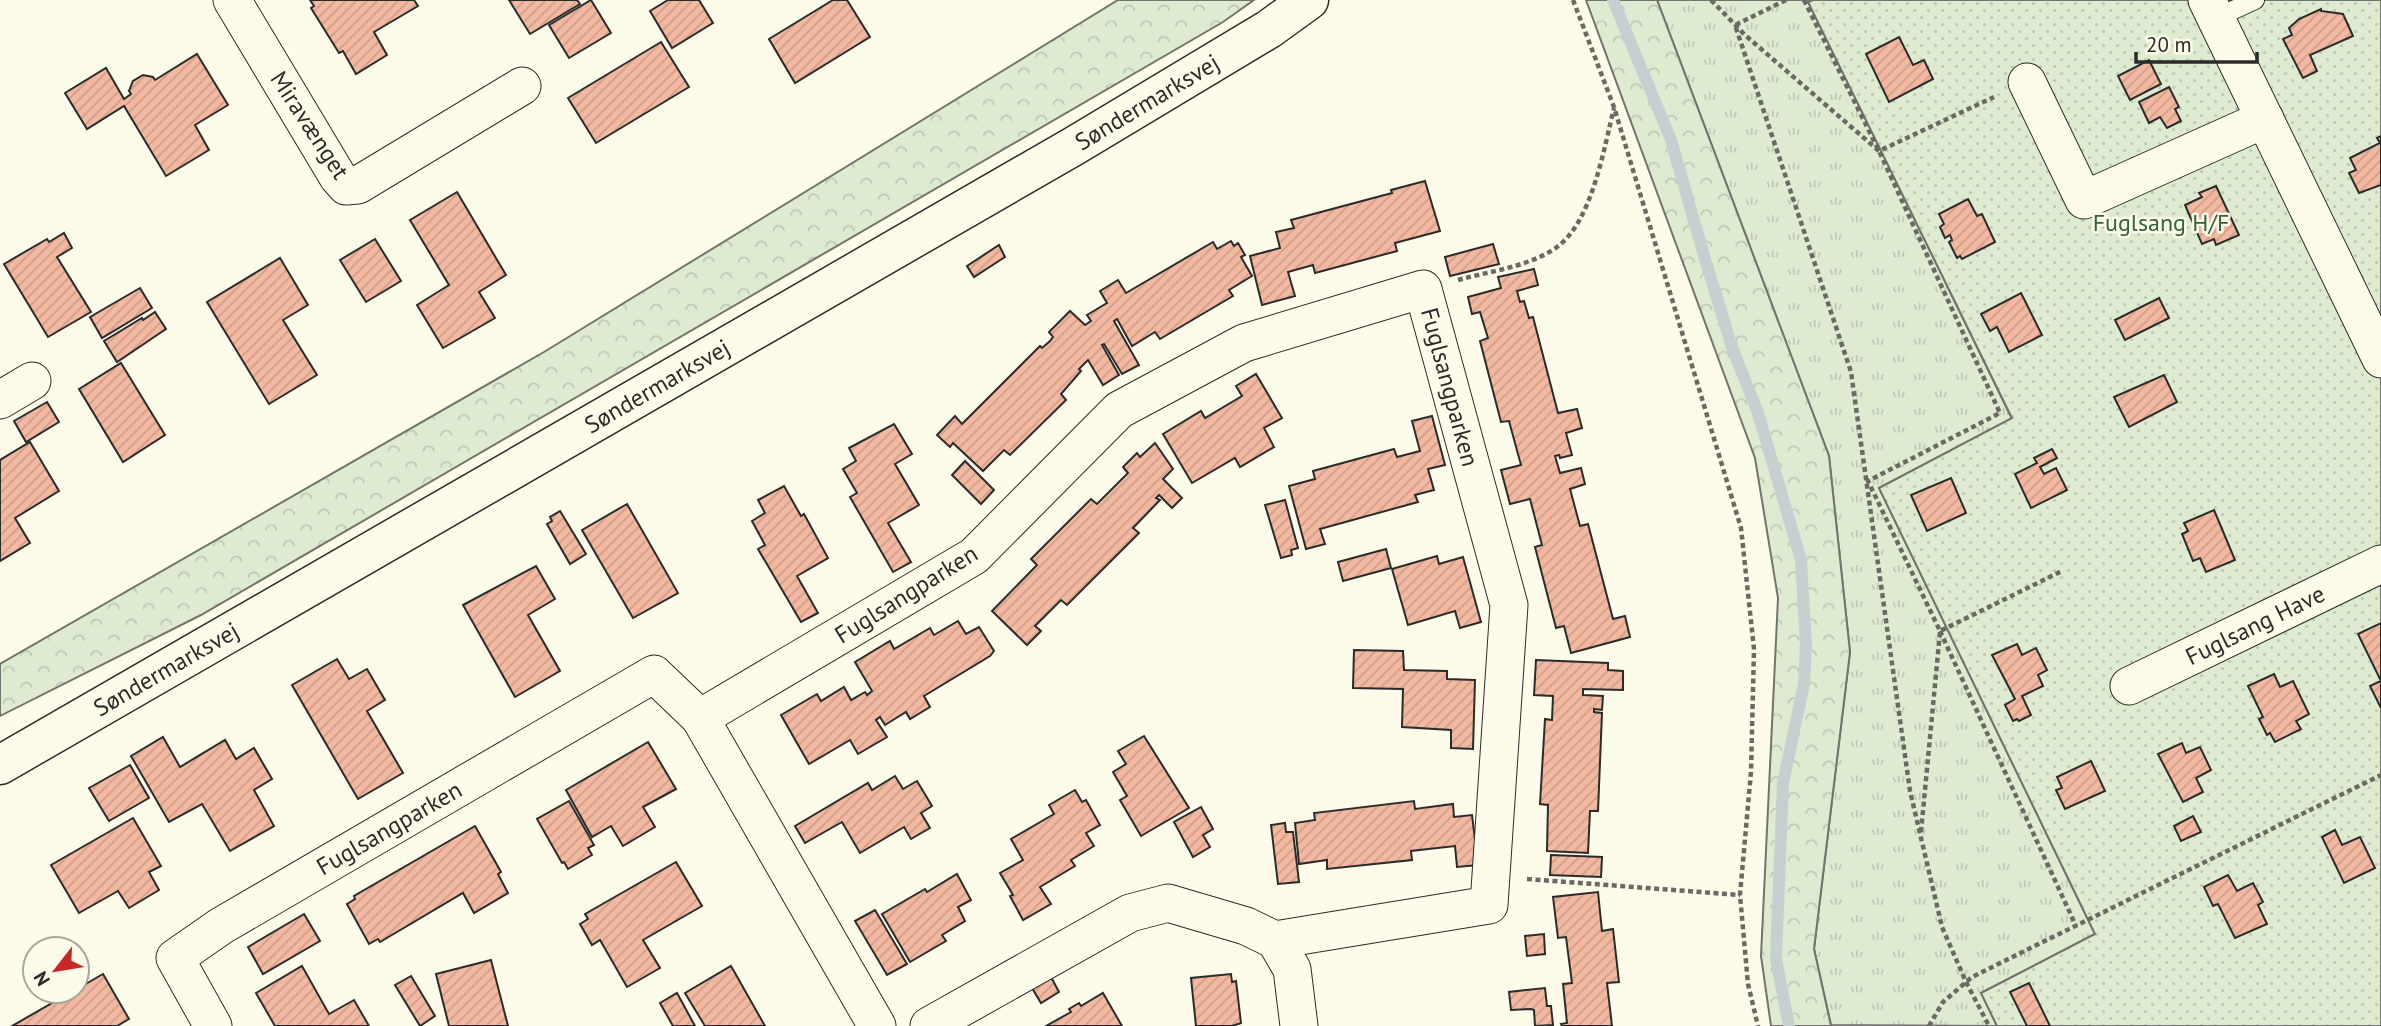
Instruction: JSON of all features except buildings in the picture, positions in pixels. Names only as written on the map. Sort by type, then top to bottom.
[{"type":"street","name":"Miravænget","points":[[232,0],[338,177],[346,186],[358,185],[522,86]]},
{"type":"street","name":"Søndermarksvej","points":[[0,765],[1074,146],[1269,29],[1309,0]]},
{"type":"street","points":[[2212,9],[2381,359]]},
{"type":"street","points":[[2027,82],[2084,200],[2265,119]]},
{"type":"street","name":"Fuglsangparken","points":[[700,718],[974,556],[1119,410],[1244,343],[1423,289],[1509,605],[1489,905],[1275,940]]},
{"type":"street","points":[[0,400],[32,381]]},
{"type":"street","name":"Fuglsang Have","points":[[2129,685],[2381,564]]},
{"type":"street","name":"Fuglsangparken","points":[[213,1026],[176,958],[221,926],[654,674],[700,718],[877,1026]]},
{"type":"street","points":[[929,1026],[1130,913],[1168,903],[1246,926],[1275,940],[1292,970],[1298,1026]]},
{"type":"lane","points":[[2212,9],[2255,0]]},
{"type":"path","points":[[1573,0],[1614,107],[1741,528],[1754,649],[1752,772],[1740,895],[1748,984],[1758,1026]]},
{"type":"path","points":[[1710,0],[1879,151]]},
{"type":"path","points":[[1735,25],[1786,0]]},
{"type":"path","points":[[1804,0],[1879,151],[2000,413],[1868,481]]},
{"type":"path","points":[[1735,25],[1851,372],[1910,791],[1942,928],[1989,1026]]},
{"type":"path","points":[[1879,151],[2027,82]]},
{"type":"path","points":[[1423,289],[1525,262],[1558,247],[1576,225],[1595,188],[1614,107]]},
{"type":"path","points":[[1868,481],[2076,926]]},
{"type":"path","points":[[1940,631],[2062,572]]},
{"type":"path","points":[[1921,836],[1940,631]]},
{"type":"path","points":[[1929,1026],[1942,1002],[1966,982],[2381,775]]},
{"type":"path","points":[[1492,876],[1740,895]]},
{"type":"green space","points":[[1118,0],[1254,0],[1223,22],[201,615],[0,716],[0,664],[544,352]]},
{"type":"green space","points":[[1586,0],[1657,0],[1829,456],[1850,652],[1814,949],[1831,1026],[1771,1026],[1761,956],[1778,598],[1755,458]]},
{"type":"green space","points":[[1657,0],[1813,0],[1809,3],[2012,419],[1879,488],[2095,934],[1981,993],[1997,1026],[1831,1025],[1814,949],[1850,652],[1829,456]]},
{"type":"green space","name":"Fuglsang H/F","points":[[2381,0],[2381,1026],[1997,1026],[1981,993],[2095,934],[1879,488],[2012,418],[1808,2]]},
{"type":"waterway","points":[[1613,0],[1671,140],[1732,347],[1758,413],[1801,560],[1806,644],[1804,684],[1783,783],[1776,959],[1789,1026]]}]
